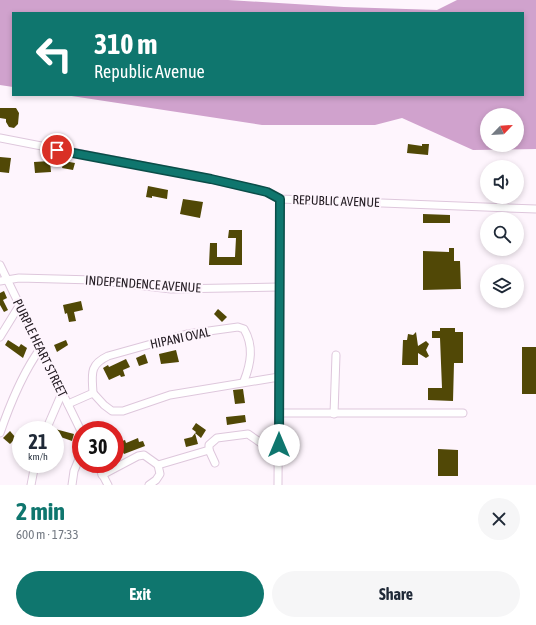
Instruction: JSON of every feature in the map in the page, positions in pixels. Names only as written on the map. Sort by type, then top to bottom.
[{"type":"street","name":"REPUBLIC AVENUE","points":[[0,138],[211,179],[267,192],[280,199],[536,209]]},
{"type":"street","points":[[278,485],[280,199]]},
{"type":"street","name":"PURPLE HEART STREET","points":[[0,265],[3,280],[19,306],[76,421]]},
{"type":"street","name":"INDEPENDENCE AVENUE","points":[[3,280],[94,280],[172,288],[279,287]]},
{"type":"street","points":[[0,337],[19,306]]},
{"type":"street","name":"HIPANI OVAL","points":[[93,393],[92,378],[94,366],[97,361],[108,356],[181,336],[238,327],[244,329],[250,339],[250,364],[244,381]]},
{"type":"street","points":[[0,433],[8,409],[32,360],[40,349]]},
{"type":"street","points":[[334,414],[336,355]]},
{"type":"street","points":[[68,404],[93,393],[112,411],[123,411],[170,395],[244,381],[279,377]]},
{"type":"street","points":[[50,421],[62,393]]},
{"type":"street","points":[[279,413],[463,413]]},
{"type":"street","points":[[215,463],[209,450],[209,445],[217,438],[230,435],[248,434],[261,443],[279,445]]},
{"type":"street","points":[[158,465],[209,450]]},
{"type":"street","points":[[108,485],[102,474],[138,456],[144,455],[158,465],[160,474],[156,480],[149,485]]},
{"type":"street","points":[[31,485],[33,473]]},
{"type":"street","points":[[72,485],[74,473]]},
{"type":"shaded area","points":[[0,0],[228,0],[344,7],[437,10],[457,0],[536,0],[536,149],[524,149],[524,108],[480,108],[480,150],[473,150],[402,118],[375,125],[262,125],[72,96],[524,96],[524,12],[12,12],[12,87],[0,85]]},
{"type":"building","points":[[0,108],[16,108],[19,113],[18,124],[14,128],[9,127],[6,119],[0,118]]},
{"type":"building","points":[[408,144],[422,146],[422,144],[429,144],[428,155],[407,153]]},
{"type":"building","points":[[0,157],[11,158],[9,173],[0,172]]},
{"type":"building","points":[[50,161],[51,172],[35,173],[34,162]]},
{"type":"building","points":[[64,161],[75,163],[73,170],[62,168]]},
{"type":"building","points":[[148,186],[168,190],[167,199],[152,196],[152,198],[146,197]]},
{"type":"building","points":[[183,199],[203,202],[200,218],[180,214]]},
{"type":"building","points":[[423,214],[450,215],[450,223],[423,223]]},
{"type":"building","points":[[229,230],[242,230],[242,265],[209,265],[210,243],[217,243],[217,257],[235,257],[236,238],[228,238]]},
{"type":"building","points":[[449,248],[454,248],[454,261],[460,261],[461,289],[423,290],[423,251],[449,252]]},
{"type":"building","points":[[4,291],[7,298],[3,300],[8,310],[4,312],[0,305],[0,293]]},
{"type":"building","points":[[81,301],[83,310],[74,312],[76,321],[69,322],[63,305]]},
{"type":"building","points":[[218,309],[227,317],[222,322],[214,314]]},
{"type":"building","points":[[440,328],[455,328],[455,332],[463,332],[463,363],[454,363],[453,401],[428,400],[428,388],[442,388],[440,338],[432,338],[432,331],[440,331]]},
{"type":"building","points":[[416,332],[418,346],[426,341],[429,344],[426,350],[429,356],[426,358],[418,353],[418,365],[402,365],[403,340],[407,340],[408,334],[413,335]]},
{"type":"building","points":[[8,340],[19,347],[21,344],[27,348],[23,358],[5,345]]},
{"type":"building","points":[[66,340],[68,345],[57,352],[54,345]]},
{"type":"building","points":[[522,347],[536,347],[536,394],[522,394]]},
{"type":"building","points":[[176,350],[179,362],[161,364],[159,354]]},
{"type":"building","points":[[145,354],[148,363],[139,366],[136,358]]},
{"type":"building","points":[[126,359],[130,367],[123,370],[125,376],[121,377],[120,375],[109,380],[103,368],[108,365],[109,367]]},
{"type":"building","points":[[243,389],[245,403],[235,404],[233,390]]},
{"type":"building","points":[[245,415],[246,422],[227,425],[226,417]]},
{"type":"building","points":[[196,423],[206,430],[201,438],[195,433],[196,432],[192,429]]},
{"type":"building","points":[[10,431],[12,433],[12,442],[10,444],[3,438]]},
{"type":"building","points":[[64,431],[72,433],[72,441],[64,438]]},
{"type":"building","points":[[195,433],[198,444],[186,447],[184,439],[192,437]]},
{"type":"building","points":[[138,438],[139,442],[143,441],[145,446],[124,454],[124,440],[126,443]]},
{"type":"building","points":[[438,449],[458,450],[458,476],[438,476]]},
{"type":"route","points":[[57,150],[211,179],[267,192],[280,199],[279,445]]}]
